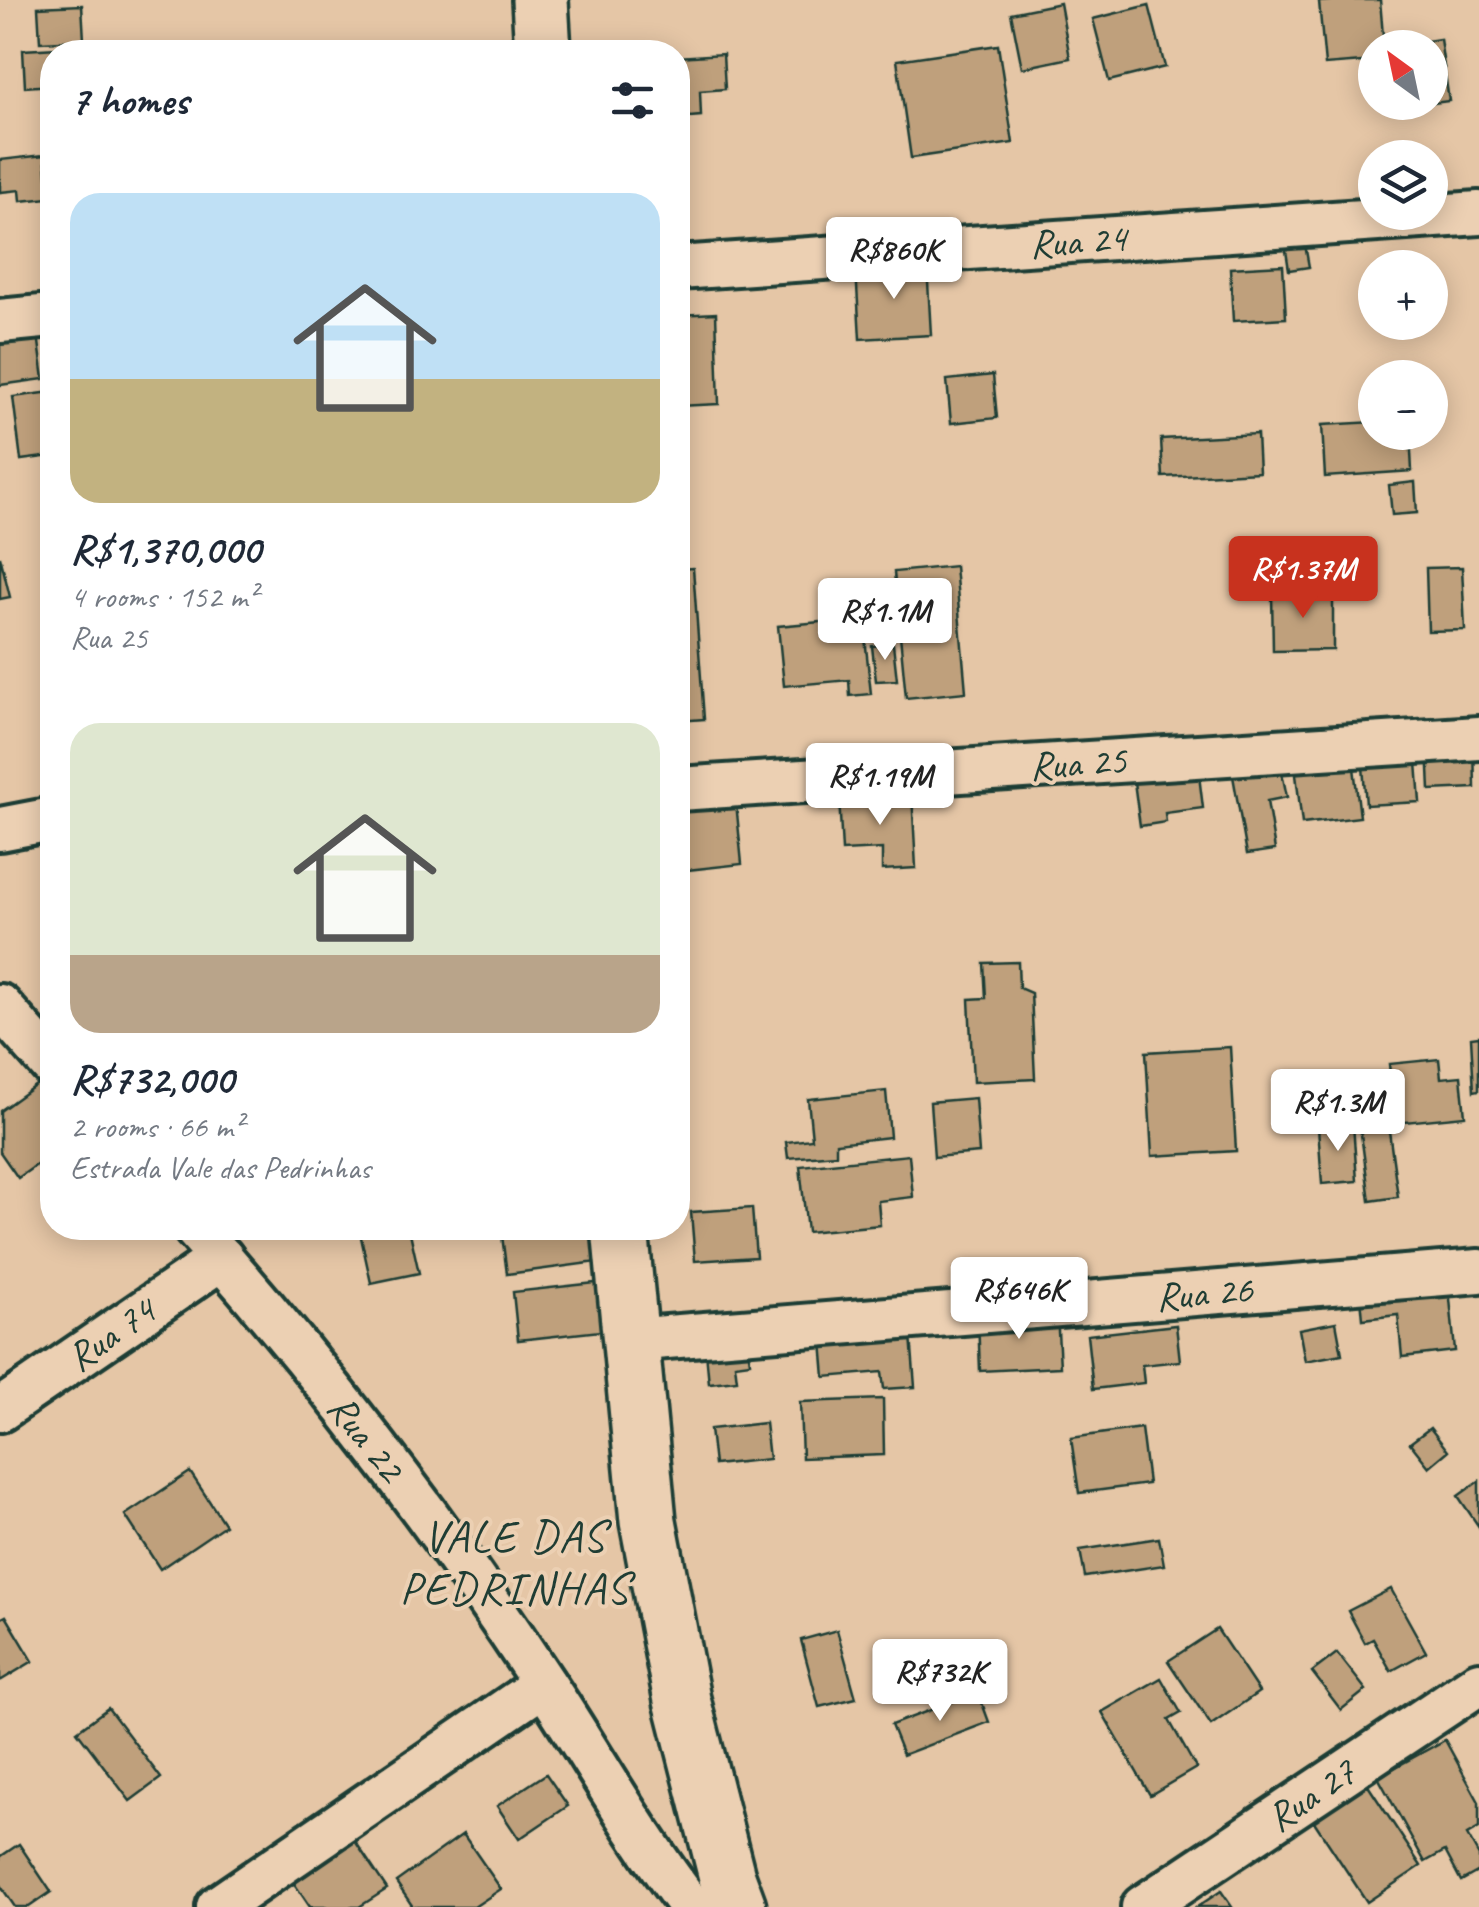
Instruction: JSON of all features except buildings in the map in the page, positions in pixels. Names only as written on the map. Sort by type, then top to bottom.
[{"type":"main road","points":[[540,0],[542,40]]},
{"type":"main road","points":[[621,1240],[648,1521],[678,1682],[738,1907]]},
{"type":"street","name":"Rua 24","points":[[690,267],[1479,213]]},
{"type":"street","points":[[0,320],[40,317]]},
{"type":"street","name":"Rua 25","points":[[690,788],[1479,738]]},
{"type":"street","points":[[0,829],[40,822]]},
{"type":"street","points":[[0,1006],[40,1052]]},
{"type":"street","name":"Rua 74","points":[[0,1410],[209,1243]]},
{"type":"street","name":"Rua 22","points":[[209,1243],[374,1444],[544,1684],[691,1907]]},
{"type":"street","name":"Rua 26","points":[[630,1340],[1479,1271]]},
{"type":"street","name":"Rua 27","points":[[1143,1907],[1479,1682]]},
{"type":"street","points":[[218,1907],[544,1684]]},
{"type":"district","name":"VALE DAS PEDRINHAS","points":[[515,1562]]}]
